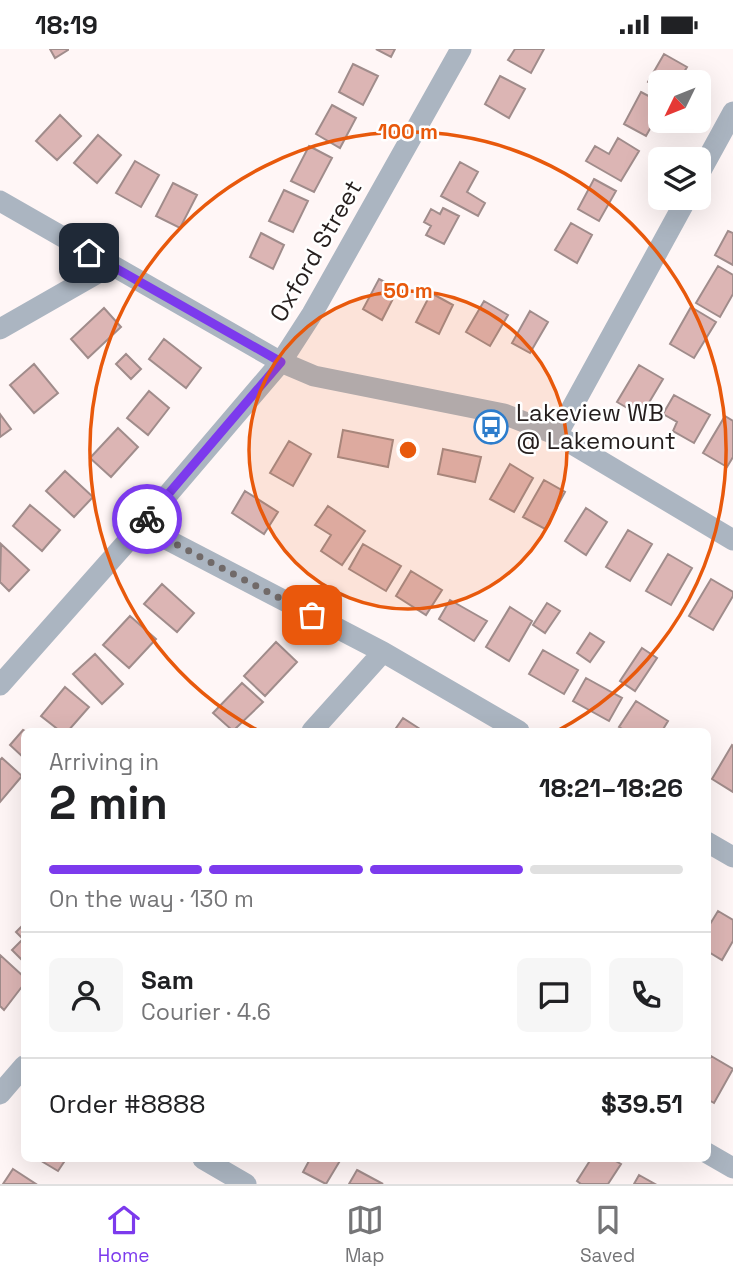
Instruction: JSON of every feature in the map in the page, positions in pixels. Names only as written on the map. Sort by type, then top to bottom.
[{"type":"street","name":"Oxford Street","points":[[0,685],[281,362],[312,314],[461,49]]},
{"type":"street","points":[[711,153],[733,113]]},
{"type":"street","points":[[0,201],[281,362],[314,376],[504,414],[557,436],[733,540]]},
{"type":"street","points":[[557,436],[680,210]]},
{"type":"street","points":[[0,329],[112,265]]},
{"type":"street","points":[[141,526],[383,652],[514,728]]},
{"type":"street","points":[[315,728],[383,652]]},
{"type":"street","points":[[711,844],[733,857]]},
{"type":"street","points":[[0,1094],[21,1070]]},
{"type":"street","points":[[711,1155],[733,1168]]},
{"type":"street","points":[[208,1162],[246,1184]]},
{"type":"building","points":[[50,49],[68,49],[68,50],[55,58]]},
{"type":"building","points":[[376,49],[395,49],[391,57]]},
{"type":"building","points":[[515,49],[544,49],[531,73],[508,60]]},
{"type":"building","points":[[664,54],[687,67],[685,70],[655,70]]},
{"type":"building","points":[[353,64],[378,76],[363,105],[339,92]]},
{"type":"building","points":[[500,76],[525,89],[509,118],[485,104]]},
{"type":"building","points":[[641,92],[648,96],[646,136],[624,124]]},
{"type":"building","points":[[332,105],[356,118],[340,148],[316,134]]},
{"type":"building","points":[[60,115],[81,136],[57,160],[36,141]]},
{"type":"building","points":[[98,135],[121,155],[97,183],[74,163]]},
{"type":"building","points":[[618,138],[639,151],[621,181],[586,161],[595,146],[609,154]]},
{"type":"building","points":[[309,146],[332,158],[314,192],[291,181]]},
{"type":"building","points":[[135,161],[159,175],[141,207],[116,193]]},
{"type":"building","points":[[460,162],[478,172],[467,192],[485,203],[478,216],[441,196]]},
{"type":"building","points":[[594,179],[616,191],[599,221],[578,209]]},
{"type":"building","points":[[173,183],[197,195],[180,228],[156,216]]},
{"type":"building","points":[[284,190],[308,201],[293,232],[269,221]]},
{"type":"building","points":[[443,208],[459,216],[444,244],[426,235],[431,226],[424,222],[431,209],[440,214]]},
{"type":"building","points":[[571,223],[592,235],[577,263],[555,250]]},
{"type":"building","points":[[728,231],[733,233],[733,265],[715,255]]},
{"type":"building","points":[[261,233],[284,245],[273,269],[250,257]]},
{"type":"building","points":[[718,266],[733,275],[733,294],[720,317],[696,303]]},
{"type":"building","points":[[379,279],[398,289],[382,320],[363,309]]},
{"type":"building","points":[[431,293],[453,305],[439,334],[416,322]]},
{"type":"building","points":[[484,301],[508,315],[490,346],[466,332]]},
{"type":"building","points":[[691,307],[716,322],[694,358],[670,344]]},
{"type":"building","points":[[104,308],[121,327],[88,358],[71,339]]},
{"type":"building","points":[[530,311],[548,322],[530,353],[512,343]]},
{"type":"building","points":[[164,339],[201,368],[186,388],[149,359]]},
{"type":"building","points":[[126,354],[141,369],[131,379],[116,364]]},
{"type":"building","points":[[34,364],[58,393],[34,413],[10,385]]},
{"type":"building","points":[[639,365],[663,379],[641,416],[617,402]]},
{"type":"building","points":[[149,391],[169,408],[148,435],[127,418]]},
{"type":"building","points":[[674,395],[710,415],[694,443],[673,431],[677,422],[663,414]]},
{"type":"building","points":[[0,414],[11,429],[0,437]]},
{"type":"building","points":[[725,416],[733,421],[733,457],[727,467],[703,453]]},
{"type":"building","points":[[118,428],[138,447],[111,477],[90,458]]},
{"type":"building","points":[[343,430],[393,440],[388,467],[338,457]]},
{"type":"building","points":[[289,441],[311,454],[293,486],[270,473]]},
{"type":"building","points":[[443,449],[481,457],[475,482],[438,474]]},
{"type":"building","points":[[510,464],[533,478],[514,512],[490,499]]},
{"type":"building","points":[[65,471],[93,497],[74,517],[46,491]]},
{"type":"building","points":[[544,480],[565,492],[545,529],[523,517]]},
{"type":"building","points":[[245,491],[278,512],[264,534],[232,513]]},
{"type":"building","points":[[30,505],[60,530],[42,551],[13,526]]},
{"type":"building","points":[[328,506],[365,531],[342,565],[321,551],[331,535],[315,525]]},
{"type":"building","points":[[586,508],[607,522],[586,555],[565,541]]},
{"type":"building","points":[[628,530],[652,544],[630,581],[606,567]]},
{"type":"building","points":[[1,544],[29,570],[9,591],[0,582]]},
{"type":"building","points":[[363,544],[401,566],[386,591],[349,569]]},
{"type":"building","points":[[668,554],[692,568],[671,605],[646,591]]},
{"type":"building","points":[[411,571],[442,590],[426,615],[396,596]]},
{"type":"building","points":[[711,579],[733,592],[713,630],[689,616]]},
{"type":"building","points":[[162,584],[194,613],[177,632],[144,604]]},
{"type":"building","points":[[450,600],[487,621],[474,641],[439,619]]},
{"type":"building","points":[[547,603],[560,611],[545,633],[533,625]]},
{"type":"building","points":[[510,607],[532,621],[509,661],[486,647]]},
{"type":"building","points":[[130,616],[156,639],[129,668],[103,645]]},
{"type":"building","points":[[590,633],[604,642],[590,662],[577,653]]},
{"type":"building","points":[[276,642],[297,662],[265,696],[244,676]]},
{"type":"building","points":[[642,648],[657,658],[635,691],[620,681]]},
{"type":"building","points":[[543,650],[578,670],[564,694],[529,674]]},
{"type":"building","points":[[95,654],[123,684],[102,704],[73,674]]},
{"type":"building","points":[[586,678],[622,698],[609,721],[573,701]]},
{"type":"building","points":[[242,683],[263,702],[236,728],[230,728],[213,713]]},
{"type":"building","points":[[65,687],[89,707],[71,728],[56,728],[41,716]]},
{"type":"building","points":[[636,701],[668,721],[664,728],[619,727]]},
{"type":"building","points":[[403,718],[418,728],[396,728]]},
{"type":"building","points":[[21,732],[21,755],[10,745]]},
{"type":"building","points":[[733,746],[733,792],[712,779]]},
{"type":"building","points":[[2,758],[21,777],[0,802]]},
{"type":"building","points":[[718,911],[733,920],[733,941],[722,960],[711,953],[711,922]]},
{"type":"building","points":[[21,941],[21,959],[12,950]]},
{"type":"building","points":[[0,955],[21,974],[21,988],[4,1010],[0,1006]]},
{"type":"building","points":[[711,1056],[733,1069],[714,1103],[711,1101]]},
{"type":"building","points":[[43,1162],[64,1162],[58,1171]]},
{"type":"building","points":[[308,1162],[339,1162],[326,1184],[303,1172]]},
{"type":"building","points":[[589,1162],[621,1164],[608,1184],[581,1184],[577,1181]]},
{"type":"building","points":[[13,1169],[36,1184],[3,1184]]},
{"type":"building","points":[[357,1170],[383,1184],[349,1184]]},
{"type":"building","points":[[639,1175],[655,1184],[634,1184]]},
{"type":"way so far","points":[[147,519],[141,526],[312,615]]},
{"type":"place","name":"Lakeview WB @ Lakemount","points":[[491,427]]},
{"type":"route","points":[[89,253],[281,362],[147,519]]}]
